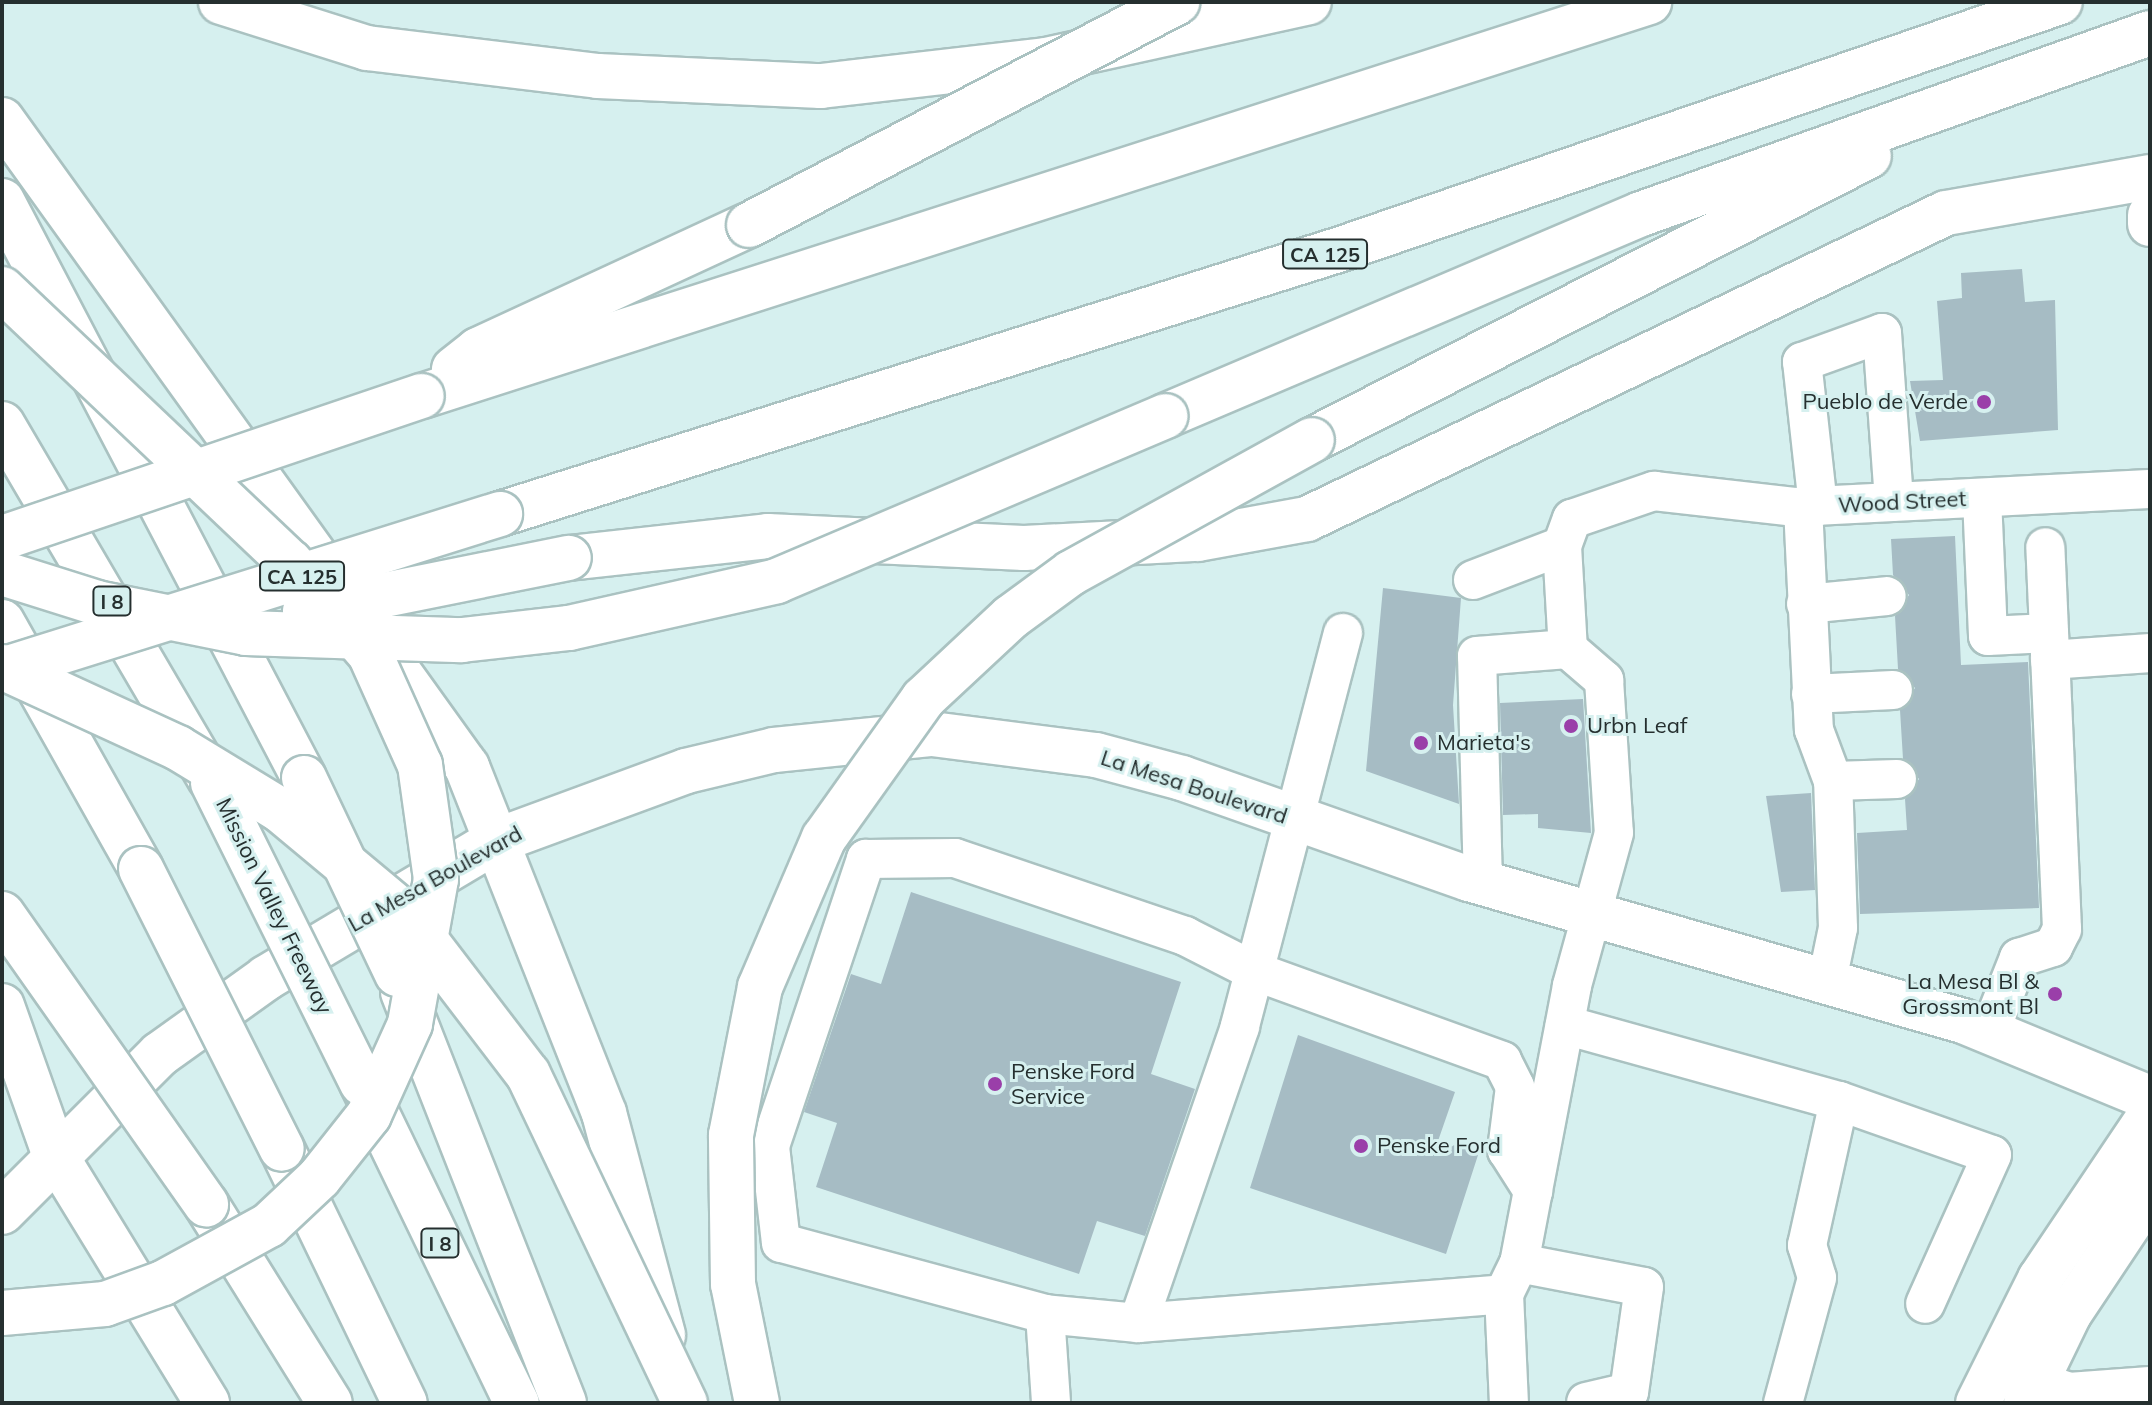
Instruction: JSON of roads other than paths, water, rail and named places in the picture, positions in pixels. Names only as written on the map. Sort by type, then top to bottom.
[{"type":"main road","points":[[221,2],[367,48],[598,76],[821,86],[1046,60],[1309,2]]},
{"type":"main road","points":[[422,396],[478,350],[749,225],[1178,2]]},
{"type":"main road","points":[[2,538],[422,396],[1649,2]]},
{"type":"main road","name":"CA 125","points":[[2,668],[1341,249],[2060,2]]},
{"type":"main road","points":[[2,573],[97,603],[246,633],[462,640],[569,628],[777,581],[1641,214],[2150,33]]},
{"type":"main road","points":[[757,1403],[733,1284],[731,1135],[760,987],[824,838],[923,699],[1011,617],[1071,573],[1312,440],[2026,75]]},
{"type":"main road","points":[[2,120],[467,767],[604,1113],[683,1403]]},
{"type":"main road","points":[[105,637],[295,613],[569,558],[768,536],[1024,548],[1167,541],[1307,519],[1946,213],[2150,177]]},
{"type":"main road","points":[[2,201],[304,778],[397,974],[564,1403]]},
{"type":"main road","points":[[2150,215],[2150,224]]},
{"type":"main road","points":[[2,289],[290,562],[370,654],[420,765],[436,879],[422,984],[390,1077],[319,1178],[269,1225],[163,1283],[105,1304],[2,1313]]},
{"type":"main road","name":"Mission Valley Freeway","points":[[2,424],[213,783],[517,1403]]},
{"type":"main road","points":[[2,521],[114,502]]},
{"type":"main road","points":[[2,622],[141,869],[405,1403]]},
{"type":"main road","points":[[2,668],[178,748],[280,810],[407,916],[528,1074],[683,1403]]},
{"type":"main road","name":"La Mesa Boulevard","points":[[2,1212],[54,1153],[160,1054],[266,978],[496,841],[701,768],[774,750],[932,734],[1096,755],[1294,818],[1483,884],[1827,981],[1990,1031],[2150,1098]]},
{"type":"main road","points":[[2,914],[206,1204],[330,1403]]},
{"type":"main road","points":[[2,1006],[54,1153],[207,1403]]},
{"type":"main road","points":[[1978,1403],[2040,1279],[2150,1115]]},
{"type":"main road","points":[[2031,1392],[2069,1314],[2143,1203],[2150,1158]]},
{"type":"street","points":[[1827,981],[1838,928],[1833,781],[1814,730],[1811,694],[1806,604],[1811,507],[1802,362],[1882,333],[1894,502]]},
{"type":"street","name":"Wood Street","points":[[1562,546],[1572,519],[1654,491],[1811,507],[2150,489]]},
{"type":"street","points":[[1982,498],[1988,636],[2049,646],[2150,653]]},
{"type":"street","points":[[1473,580],[1562,546],[1568,649]]},
{"type":"street","points":[[1990,1031],[2019,958],[2053,947],[2062,929],[2045,547]]},
{"type":"street","points":[[1806,604],[1887,596]]},
{"type":"street","points":[[1138,1323],[1254,971],[1343,633]]},
{"type":"street","points":[[1483,884],[1477,656],[1568,649],[1604,680],[1614,833],[1565,1025],[1533,1191],[1512,1278],[1509,1403]]},
{"type":"street","points":[[1811,694],[1893,690]]},
{"type":"street","points":[[1833,781],[1897,779]]},
{"type":"street","points":[[1533,1191],[1507,1150],[1515,1087],[1502,1061],[1254,971],[1185,936],[955,858],[866,859],[770,1146],[781,1243],[1045,1314],[1138,1323],[1512,1278],[1644,1287],[1629,1392],[1577,1403]]},
{"type":"street","points":[[1565,1025],[1839,1101],[1992,1155],[1925,1304]]},
{"type":"street","points":[[1783,1403],[1817,1278],[1807,1245],[1839,1101]]},
{"type":"street","points":[[1045,1314],[1051,1403]]},
{"type":"street","points":[[2031,1392],[2150,1386]]},
{"type":"place","name":"Pueblo de Verde","points":[[1984,402]]},
{"type":"place","name":"Urbn Leaf","points":[[1571,726]]},
{"type":"place","name":"Marieta's","points":[[1421,743]]},
{"type":"place","name":"La Mesa Bl & Grossmont Bl","points":[[2055,994]]},
{"type":"place","name":"Penske Ford Service","points":[[995,1084]]},
{"type":"place","name":"Penske Ford","points":[[1361,1146]]}]
